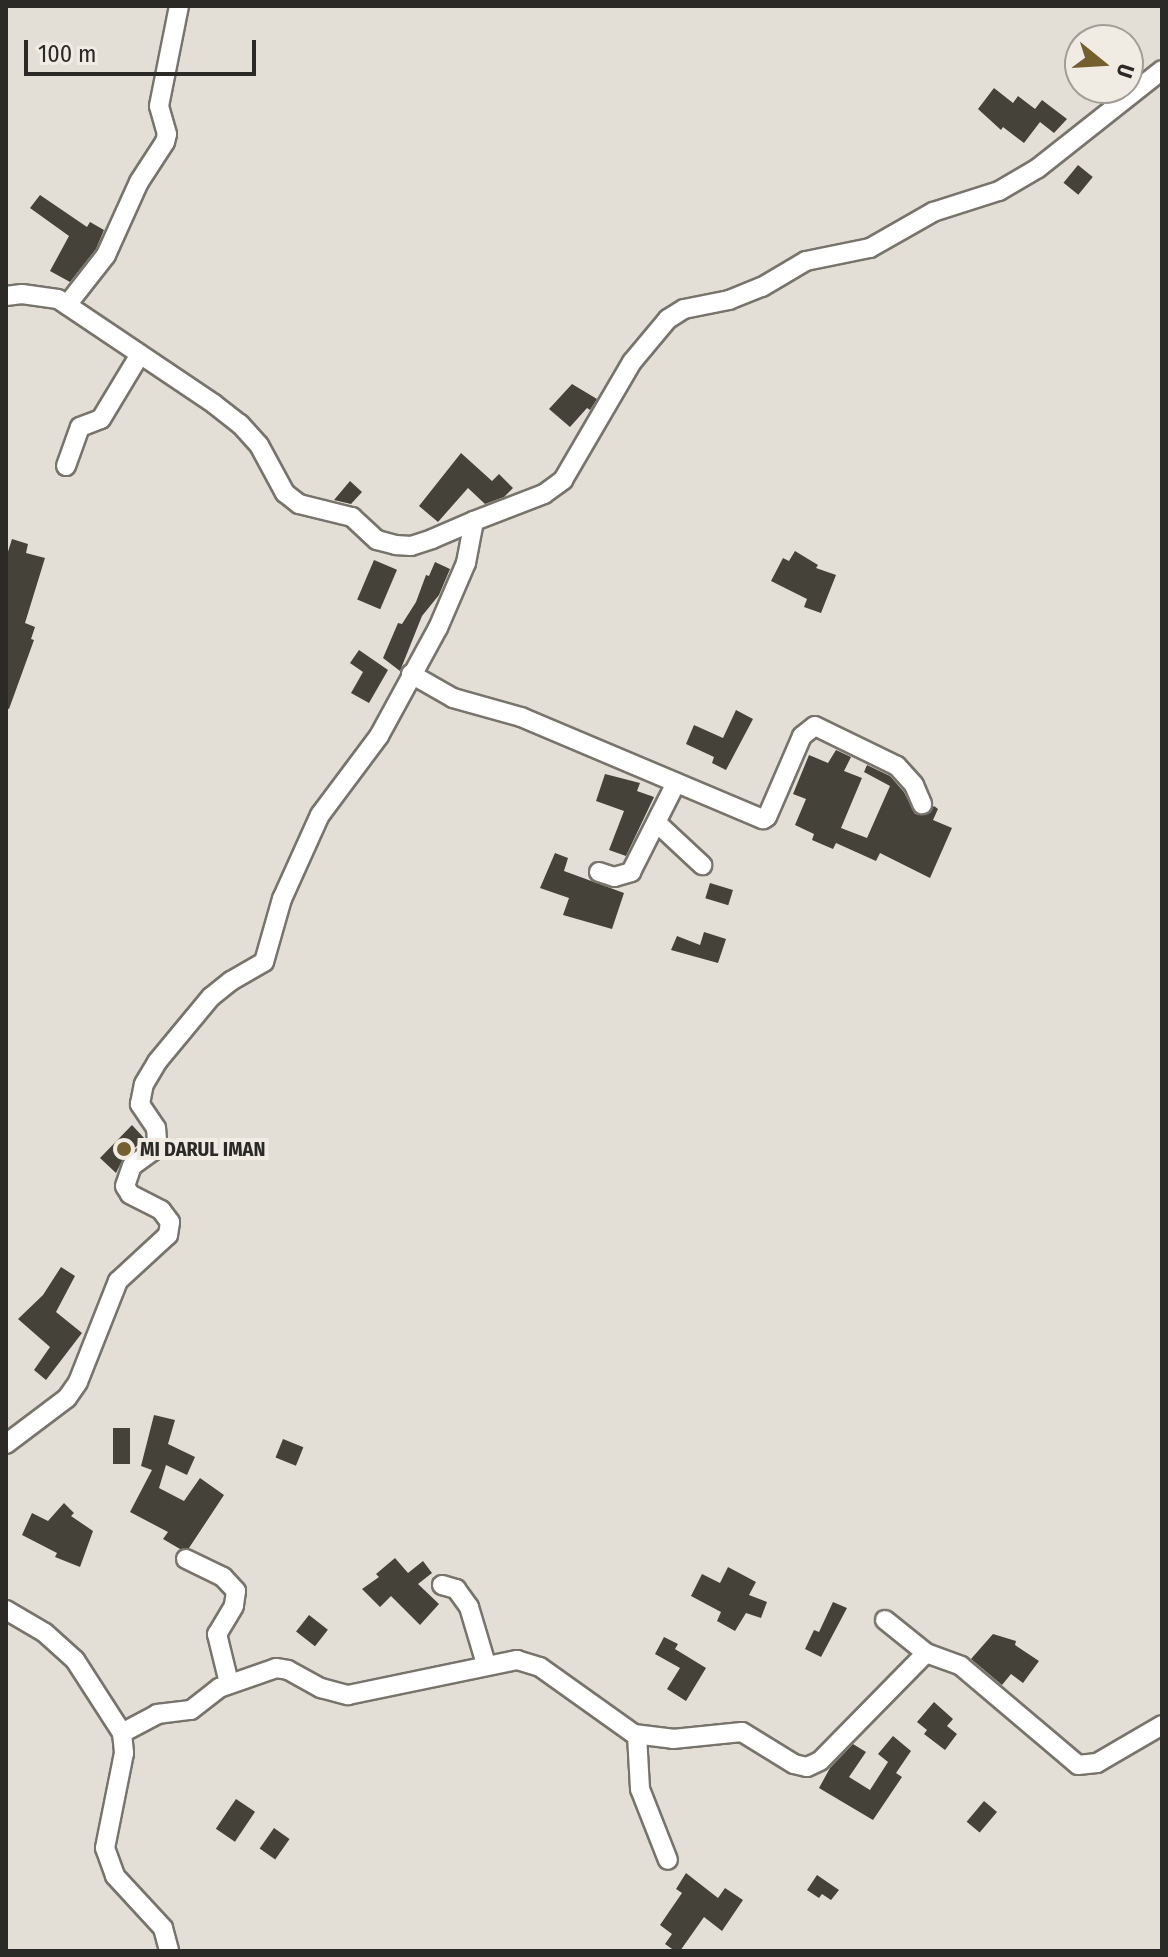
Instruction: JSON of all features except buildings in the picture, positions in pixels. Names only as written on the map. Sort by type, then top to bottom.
[{"type":"street","points":[[67,305],[106,255],[139,182],[165,142],[167,134],[159,106],[179,6]]},
{"type":"street","points":[[6,296],[40,295],[67,305],[240,424],[259,445],[285,493],[299,504],[352,517],[377,540],[411,546],[544,494],[563,480],[632,362],[668,319],[684,309],[729,300],[762,287],[806,261],[870,248],[933,212],[999,191],[1038,168],[1162,70]]},
{"type":"street","points":[[66,466],[80,427],[101,419],[139,356]]},
{"type":"street","points":[[6,1444],[67,1398],[78,1382],[118,1281],[168,1235],[168,1219],[161,1210],[126,1190],[124,1179],[132,1166],[153,1151],[157,1141],[156,1128],[140,1104],[149,1074],[211,997],[264,962],[282,899],[320,815],[379,736],[455,592],[474,521]]},
{"type":"street","points":[[411,674],[453,698],[521,717],[763,819],[767,817],[802,736],[815,726],[897,766],[914,785],[922,804]]},
{"type":"street","points":[[599,872],[614,877],[631,872],[676,783]]},
{"type":"street","points":[[657,823],[702,865]]},
{"type":"street","points":[[186,1559],[223,1577],[236,1591],[234,1606],[217,1634],[229,1683]]},
{"type":"street","points":[[442,1585],[456,1589],[469,1607],[486,1664]]},
{"type":"street","points":[[6,1610],[45,1633],[75,1660],[122,1733],[124,1753],[105,1848],[115,1876],[156,1917],[169,1951]]},
{"type":"street","points":[[885,1620],[926,1653],[961,1666],[1078,1765],[1097,1763],[1162,1725]]},
{"type":"street","points":[[122,1733],[157,1714],[191,1710],[229,1683],[283,1668],[321,1688],[348,1695],[517,1660],[533,1663],[637,1735],[673,1739],[742,1732],[794,1764],[807,1767],[820,1761],[926,1653]]},
{"type":"street","points":[[637,1735],[640,1789],[668,1860]]},
{"type":"place","name":"MI DARUL IMAN","points":[[124,1149]]}]
